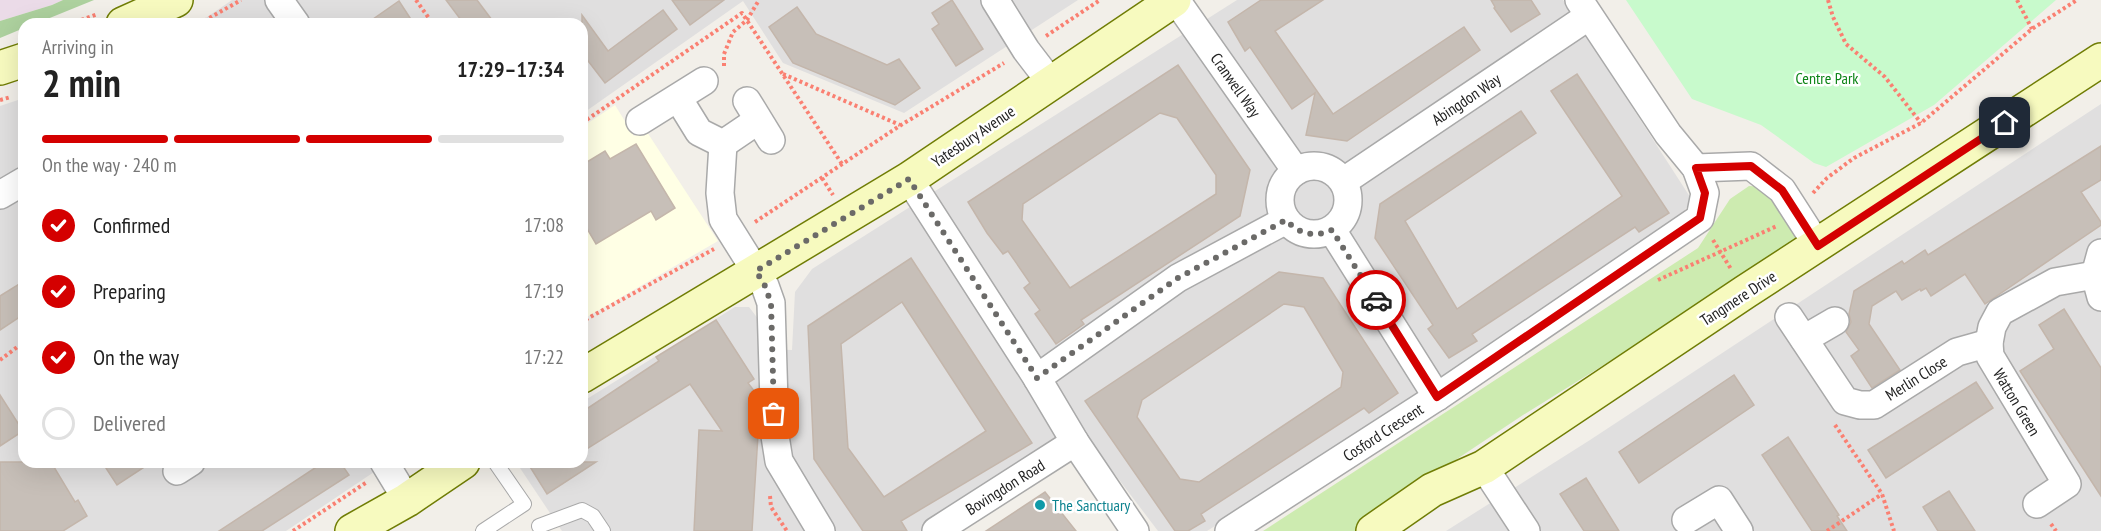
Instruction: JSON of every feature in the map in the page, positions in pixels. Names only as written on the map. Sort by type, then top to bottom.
[{"type":"street","points":[[136,18],[176,0]]},
{"type":"street","points":[[279,0],[292,18]]},
{"type":"street","points":[[995,0],[1026,50],[1052,84]]},
{"type":"street","name":"Yatesbury Avenue","points":[[588,372],[909,179],[1175,0]]},
{"type":"street","name":"Cranwell Way","points":[[1175,0],[1296,171]]},
{"type":"street","name":"Cosford Crescent","points":[[1229,531],[1437,397],[1700,218],[1705,193],[1696,168],[1668,134],[1584,8]]},
{"type":"street","name":"Abingdon Way","points":[[1344,181],[1584,8]]},
{"type":"street","name":"Tangmere Drive","points":[[1373,531],[1432,490],[1484,467],[2101,60]]},
{"type":"street","points":[[0,68],[18,62]]},
{"type":"street","points":[[640,121],[704,81]]},
{"type":"street","points":[[678,98],[699,132],[723,144]]},
{"type":"street","points":[[723,144],[758,121]]},
{"type":"street","points":[[723,144],[720,193],[723,219],[765,286],[771,303],[775,436],[779,461],[821,531]]},
{"type":"street","points":[[1306,166],[1327,168],[1344,181],[1349,202],[1347,213],[1341,223],[1332,230],[1312,235],[1293,227],[1286,220],[1281,210],[1282,188],[1296,171],[1306,166]]},
{"type":"street","points":[[1696,168],[1751,166],[1782,190],[1818,246]]},
{"type":"street","points":[[909,179],[1037,378],[1075,442],[1136,531]]},
{"type":"street","points":[[0,195],[18,184]]},
{"type":"street","points":[[1037,378],[1178,278],[1286,220]]},
{"type":"street","points":[[1332,230],[1437,397]]},
{"type":"street","points":[[1989,343],[1992,327],[2000,312],[2055,282],[2099,275]]},
{"type":"street","name":"Merlin Close","points":[[1789,317],[1845,401],[1860,405],[1874,405],[1957,352],[1989,343]]},
{"type":"street","points":[[1804,339],[1835,321]]},
{"type":"street","name":"Watton Green","points":[[1989,343],[1990,356],[1999,374],[2067,484],[2037,504]]},
{"type":"street","name":"Bovingdon Road","points":[[936,531],[1075,442]]},
{"type":"street","points":[[1484,467],[1526,531]]},
{"type":"street","points":[[388,468],[407,500]]},
{"type":"street","points":[[371,526],[454,468]]},
{"type":"street","points":[[1686,520],[1719,500],[1739,531]]},
{"type":"lane","points":[[499,468],[540,529],[582,510],[593,516],[603,531]]},
{"type":"lane","points":[[483,531],[524,504]]},
{"type":"path","points":[[210,18],[241,0]]},
{"type":"path","points":[[416,0],[429,18]]},
{"type":"path","points":[[588,318],[734,237],[901,125],[1026,50],[1100,0]]},
{"type":"path","points":[[1828,0],[1846,44],[1885,77],[1921,123]]},
{"type":"path","points":[[2017,0],[2032,28]]},
{"type":"path","points":[[1720,252],[1783,223],[1827,178],[1845,165],[1921,123],[2032,28],[2077,0]]},
{"type":"path","points":[[588,119],[742,13],[842,165]]},
{"type":"path","points":[[783,74],[901,125]]},
{"type":"path","points":[[0,360],[18,346]]},
{"type":"path","points":[[293,531],[382,468]]},
{"type":"path","points":[[1827,531],[1882,494]]},
{"type":"shaded area","points":[[0,0],[63,0],[0,21]]},
{"type":"shaded area","points":[[232,0],[1078,0],[904,113],[783,63],[743,1],[588,110],[588,18],[206,18]]},
{"type":"shaded area","points":[[1237,0],[1563,0],[1692,200],[1676,222],[1458,370],[1207,531],[1158,531],[1079,427],[920,531],[562,531],[520,468],[588,468],[588,398],[735,307],[749,307],[759,320],[759,349],[792,350],[795,292],[812,269]]},
{"type":"shaded area","points":[[18,100],[18,468],[380,468],[286,531],[0,531],[0,106]]},
{"type":"shaded area","points":[[2101,104],[2101,531],[1446,531],[1590,440]]},
{"type":"shaded area","points":[[615,105],[634,136],[647,132],[718,241],[588,316],[588,123]]},
{"type":"green space","points":[[63,0],[94,0],[50,18],[18,18],[18,30],[0,38],[0,21]]},
{"type":"green space","name":"Centre Park","points":[[1626,0],[2056,0],[1934,105],[1826,167],[1814,163],[1761,125],[1692,99]]},
{"type":"green space","points":[[1749,186],[1767,187],[1797,235],[1792,248],[1523,415],[1448,465],[1410,496],[1357,531],[1263,531],[1698,248],[1730,199]]},
{"type":"building","points":[[446,0],[477,0],[490,18],[460,18]]},
{"type":"building","points":[[672,0],[724,0],[690,25]]},
{"type":"building","points":[[952,0],[983,49],[956,66],[932,29],[939,24],[932,13]]},
{"type":"building","points":[[1261,0],[1323,0],[1275,31],[1333,114],[1464,27],[1480,50],[1347,141],[1306,135],[1315,93],[1292,109],[1250,47],[1245,51],[1228,22]]},
{"type":"building","points":[[1491,0],[1531,0],[1540,14],[1511,32]]},
{"type":"building","points":[[399,1],[410,18],[375,18]]},
{"type":"building","points":[[797,7],[816,34],[887,65],[899,59],[920,88],[895,105],[793,63],[769,27]]},
{"type":"building","points":[[663,10],[677,29],[605,83],[588,61],[588,23],[608,51]]},
{"type":"building","points":[[1178,65],[1250,170],[1240,216],[1081,320],[1084,324],[1056,344],[1035,314],[1040,310],[1024,288],[1030,283],[1008,251],[1003,254],[968,202]],"holes":[[[1160,113],[1177,118],[1216,175],[1216,194],[1070,288],[1022,220],[1023,204]]]},
{"type":"building","points":[[1577,74],[1669,213],[1639,232],[1635,227],[1472,334],[1477,341],[1449,358],[1428,329],[1433,325],[1375,238],[1380,204],[1521,111],[1536,133],[1405,221],[1457,309],[1622,196],[1551,91]]},
{"type":"building","points":[[636,144],[675,208],[656,220],[651,211],[596,244],[588,230],[588,161],[605,151],[610,159]]},
{"type":"building","points":[[2101,146],[2101,180],[2081,192],[2101,225],[1985,304],[1965,274],[1931,296],[1926,288],[1902,300],[1896,291],[1872,306],[1869,324],[1900,370],[1872,388],[1851,356],[1859,350],[1846,332],[1851,322],[1849,314],[1854,291],[1902,261],[1904,264],[1925,250],[1928,255]]},
{"type":"building","points":[[911,258],[1032,443],[901,521],[907,531],[863,531],[814,459],[808,326]],"holes":[[[902,302],[986,431],[884,497],[848,448],[841,344]]]},
{"type":"building","points":[[1279,272],[1323,278],[1398,393],[1369,413],[1364,408],[1201,514],[1205,521],[1188,531],[1175,531],[1085,401]],"holes":[[[1284,304],[1304,307],[1343,372],[1341,387],[1199,482],[1180,479],[1137,417],[1142,400]]]},
{"type":"building","points":[[18,285],[18,318],[0,330],[0,296]]},
{"type":"building","points":[[2064,309],[2101,368],[2101,496],[2020,371],[2054,349],[2039,325]]},
{"type":"building","points":[[716,320],[754,379],[748,383],[758,396],[759,419],[752,531],[694,531],[699,430],[722,431],[690,384],[588,448],[588,408],[659,361],[656,357]]},
{"type":"building","points":[[1734,375],[1754,405],[1639,483],[1619,452]]},
{"type":"building","points":[[1976,382],[1993,408],[1886,478],[1868,450]]},
{"type":"building","points":[[0,395],[18,423],[18,434],[0,446]]},
{"type":"building","points":[[1788,437],[1847,531],[1812,531],[1762,455]]},
{"type":"building","points":[[0,462],[18,462],[18,468],[55,468],[75,502],[78,500],[87,516],[63,531],[0,531]]},
{"type":"building","points":[[106,468],[143,468],[117,485]]},
{"type":"building","points":[[315,468],[344,468],[349,475],[262,531],[219,531]]},
{"type":"building","points":[[531,468],[587,468],[547,494]]},
{"type":"building","points":[[1586,478],[1619,531],[1584,531],[1560,494]]},
{"type":"building","points":[[1949,491],[1975,531],[1938,531],[1923,507]]},
{"type":"building","name":"The Sanctuary","points":[[1045,492],[1076,531],[986,531]]},
{"type":"way so far","points":[[774,414],[771,303],[756,271],[909,179],[1037,378],[1178,278],[1286,220],[1293,227],[1312,235],[1332,230],[1376,300]]},
{"type":"place","name":"The Sanctuary","points":[[1040,505]]},
{"type":"route","points":[[1376,300],[1437,397],[1700,218],[1705,193],[1696,168],[1751,166],[1782,190],[1818,246],[2005,123]]}]
